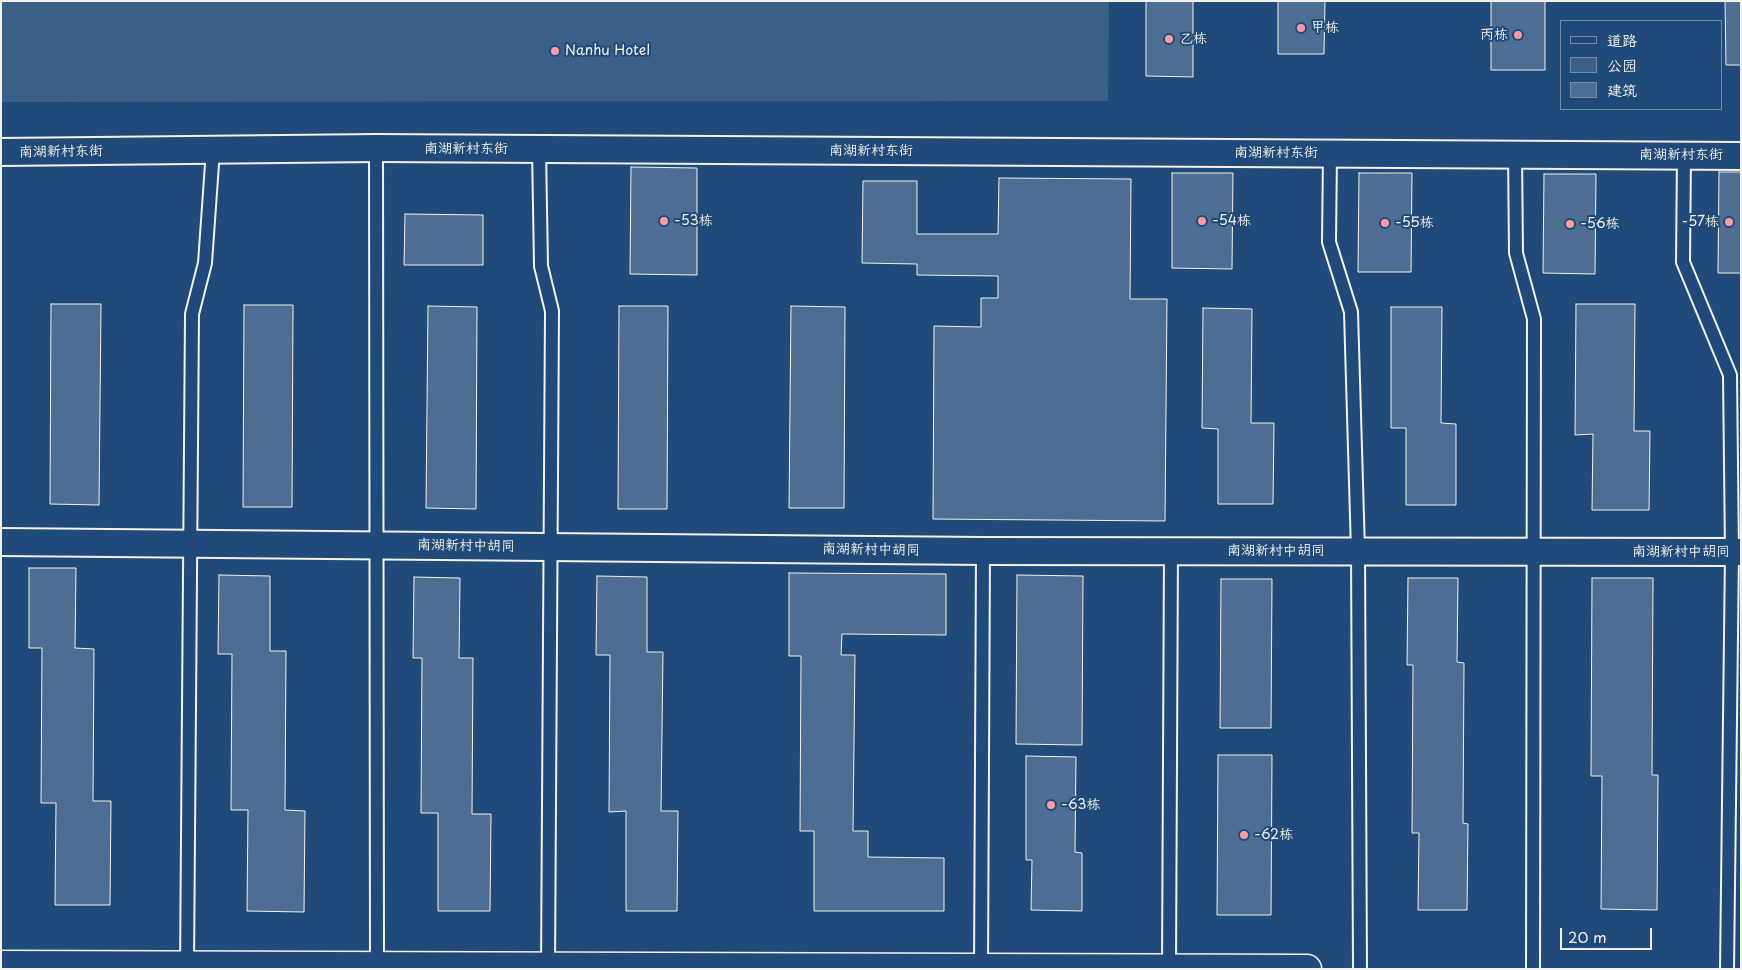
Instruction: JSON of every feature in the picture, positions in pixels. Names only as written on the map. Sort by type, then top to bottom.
[{"type":"street","name":"南湖新村东街","points":[[1,152],[376,148],[1741,156]]},
{"type":"street","name":"南湖新村中胡同","points":[[1,542],[983,550],[1736,552]]},
{"type":"street","points":[[1,966],[1307,969]]},
{"type":"lane","points":[[376,148],[378,545],[377,967]]},
{"type":"lane","points":[[539,149],[541,266],[552,311],[548,967]]},
{"type":"lane","points":[[187,966],[188,543],[192,314],[205,263],[213,150]]},
{"type":"lane","points":[[1330,154],[1329,242],[1351,312],[1358,551],[1360,969]]},
{"type":"lane","points":[[1514,154],[1516,253],[1534,320],[1533,969]]},
{"type":"lane","points":[[1684,156],[1683,262],[1730,375],[1736,552],[1727,969]]},
{"type":"lane","points":[[981,968],[983,550]]},
{"type":"lane","points":[[1169,968],[1172,551]]},
{"type":"green space","name":"Nanhu Hotel","points":[[1,1],[1109,1],[1108,101],[1,102]]},
{"type":"building","name":"乙栋","points":[[1146,1],[1193,1],[1193,77],[1146,76]]},
{"type":"building","name":"甲栋","points":[[1278,1],[1325,1],[1324,54],[1278,54]]},
{"type":"building","name":"丙栋","points":[[1491,1],[1545,1],[1545,70],[1491,70]]},
{"type":"building","points":[[1725,1],[1741,1],[1741,65],[1726,65]]},
{"type":"building","name":"-53栋","points":[[631,167],[697,168],[697,275],[630,274]]},
{"type":"building","name":"-57栋","points":[[1719,172],[1741,172],[1741,273],[1718,273]]},
{"type":"building","name":"-54栋","points":[[1172,173],[1233,173],[1232,269],[1172,268]]},
{"type":"building","name":"-55栋","points":[[1359,173],[1412,173],[1411,272],[1358,272]]},
{"type":"building","name":"-56栋","points":[[1544,174],[1596,174],[1595,274],[1543,273]]},
{"type":"building","points":[[999,178],[1131,179],[1130,299],[1167,299],[1165,521],[933,519],[934,326],[981,327],[981,298],[998,298],[998,276],[917,275],[917,264],[862,263],[863,181],[917,181],[917,234],[998,234]]},
{"type":"building","points":[[405,214],[483,215],[483,265],[404,265]]},
{"type":"building","points":[[51,304],[101,304],[99,505],[50,504]]},
{"type":"building","points":[[1576,304],[1635,304],[1634,431],[1650,431],[1649,510],[1592,510],[1593,434],[1575,435]]},
{"type":"building","points":[[244,305],[293,305],[292,507],[243,507]]},
{"type":"building","points":[[428,306],[477,307],[476,509],[426,508]]},
{"type":"building","points":[[619,306],[668,306],[667,509],[618,509]]},
{"type":"building","points":[[791,306],[845,307],[844,508],[789,508]]},
{"type":"building","points":[[1391,307],[1442,307],[1441,423],[1456,424],[1456,505],[1406,505],[1406,428],[1391,428]]},
{"type":"building","points":[[1203,308],[1252,309],[1251,423],[1274,423],[1273,504],[1218,504],[1218,429],[1202,428]]},
{"type":"building","points":[[29,568],[76,568],[75,648],[94,649],[93,801],[111,801],[110,905],[55,905],[56,803],[41,803],[42,648],[29,648]]},
{"type":"building","points":[[789,573],[946,574],[946,635],[842,634],[841,655],[855,655],[853,831],[868,831],[868,857],[944,858],[944,911],[814,911],[814,831],[800,831],[801,656],[789,656]]},
{"type":"building","points":[[219,575],[270,576],[270,651],[286,651],[285,810],[305,811],[304,912],[247,911],[248,810],[231,810],[232,654],[218,654]]},
{"type":"building","points":[[1017,575],[1083,576],[1082,745],[1016,744]]},
{"type":"building","points":[[597,576],[647,577],[647,652],[663,652],[661,811],[678,811],[677,911],[626,911],[626,811],[609,812],[610,655],[596,655]]},
{"type":"building","points":[[414,577],[460,578],[459,658],[473,658],[472,814],[491,814],[490,911],[438,911],[438,813],[421,813],[422,658],[413,658]]},
{"type":"building","points":[[1408,578],[1458,578],[1457,662],[1464,663],[1463,823],[1468,824],[1467,910],[1418,910],[1419,833],[1412,833],[1413,665],[1407,665]]},
{"type":"building","points":[[1592,578],[1653,578],[1652,775],[1658,775],[1657,910],[1601,909],[1602,776],[1591,776]]},
{"type":"building","points":[[1221,579],[1272,579],[1271,728],[1220,728]]},
{"type":"building","name":"-62栋","points":[[1218,755],[1272,755],[1271,915],[1217,915]]},
{"type":"building","name":"-63栋","points":[[1026,756],[1076,757],[1075,852],[1082,853],[1082,911],[1031,910],[1032,860],[1026,860]]},
{"type":"place","name":"甲栋","points":[[1301,28]]},
{"type":"place","name":"丙栋","points":[[1518,35]]},
{"type":"place","name":"乙栋","points":[[1169,39]]},
{"type":"place","name":"Nanhu Hotel","points":[[555,51]]},
{"type":"place","name":"-53栋","points":[[664,221]]},
{"type":"place","name":"-54栋","points":[[1202,221]]},
{"type":"place","name":"-57栋","points":[[1729,222]]},
{"type":"place","name":"-55栋","points":[[1385,223]]},
{"type":"place","name":"-56栋","points":[[1570,224]]},
{"type":"place","name":"-63栋","points":[[1051,805]]},
{"type":"place","name":"-62栋","points":[[1244,835]]}]
